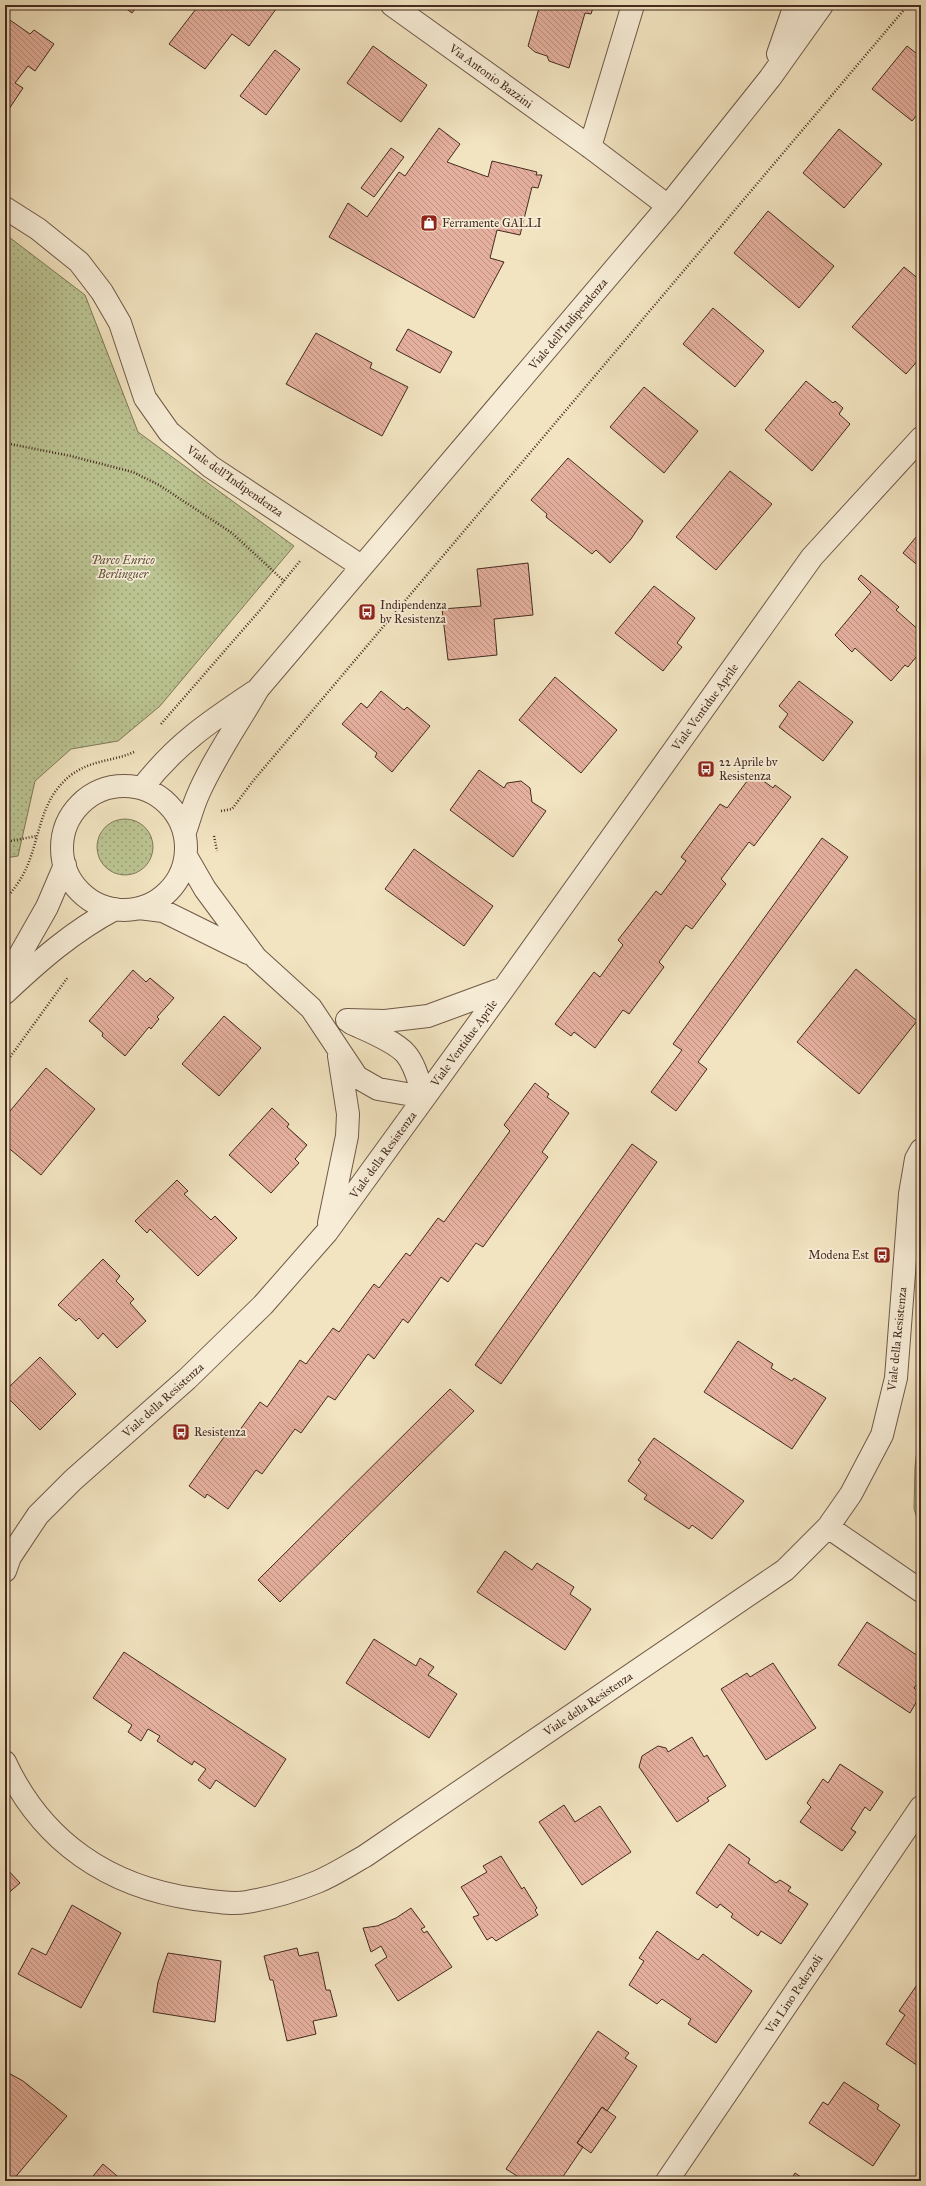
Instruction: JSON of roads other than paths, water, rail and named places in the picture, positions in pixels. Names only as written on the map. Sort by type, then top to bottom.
[{"type":"street","name":"Via Antonio Bazzini","points":[[392,5],[590,147],[668,206]]},
{"type":"street","points":[[590,147],[633,5]]},
{"type":"street","points":[[770,78],[795,5]]},
{"type":"street","name":"Viale dell'Indipendenza","points":[[184,832],[197,797],[215,762],[258,689],[668,206],[770,78],[822,5]]},
{"type":"street","name":"Viale dell'Indipendenza","points":[[5,208],[38,228],[79,262],[102,292],[120,323],[145,398],[169,432],[211,467],[361,566]]},
{"type":"street","name":"Viale Ventidue Aprile","points":[[424,1097],[504,988],[812,556],[921,438]]},
{"type":"street","name":"Viale dell'Indipendenza","points":[[142,788],[160,764],[183,742],[258,689]]},
{"type":"street","points":[[127,786],[142,788],[154,793],[169,804],[180,820],[184,832],[186,856],[182,870],[175,884],[165,895],[153,903],[139,908],[115,909],[98,904],[84,895],[72,881],[65,865],[62,850],[63,836],[68,822],[81,804],[99,791],[112,787],[127,786]]},
{"type":"street","name":"Viale della Resistenza","points":[[186,856],[205,889],[256,958],[311,1008],[358,1077],[378,1089],[424,1097]]},
{"type":"street","points":[[5,981],[47,907],[65,865]]},
{"type":"street","name":"Viale della Resistenza","points":[[139,908],[163,911],[179,917],[256,958]]},
{"type":"street","points":[[5,993],[76,932],[115,909]]},
{"type":"street","name":"Viale Ventidue Aprile","points":[[346,1020],[385,1021],[428,1016],[504,988]]},
{"type":"street","name":"Viale della Resistenza","points":[[311,1008],[346,1020],[398,1047],[406,1054],[415,1070],[424,1097]]},
{"type":"street","name":"Viale della Resistenza","points":[[327,1232],[344,1156],[348,1114],[344,1081],[336,1045]]},
{"type":"street","name":"Viale della Resistenza","points":[[5,1571],[10,1557],[38,1515],[73,1480],[188,1379],[263,1305],[327,1232],[424,1097]]},
{"type":"street","name":"Viale della Resistenza","points":[[5,1762],[24,1797],[52,1831],[83,1858],[121,1880],[168,1895],[218,1902],[245,1902],[272,1896],[317,1882],[365,1856],[786,1570],[828,1527],[851,1494],[882,1435],[896,1378],[910,1194],[916,1159],[921,1150]]},
{"type":"street","points":[[828,1527],[921,1591]]},
{"type":"street","name":"Via Lino Pederzoli","points":[[667,2181],[921,1807]]},
{"type":"place","name":"Ferramente GALLI","points":[[429,223]]},
{"type":"place","name":"Indipendenza bv Resistenza","points":[[367,612]]},
{"type":"place","name":"22 Aprile bv Resistenza","points":[[706,769]]},
{"type":"place","name":"Modena Est","points":[[882,1255]]},
{"type":"place","name":"Resistenza","points":[[181,1432]]},
{"type":"park label","name":"Parco Enrico Berlinguer","points":[[123,567]]}]
